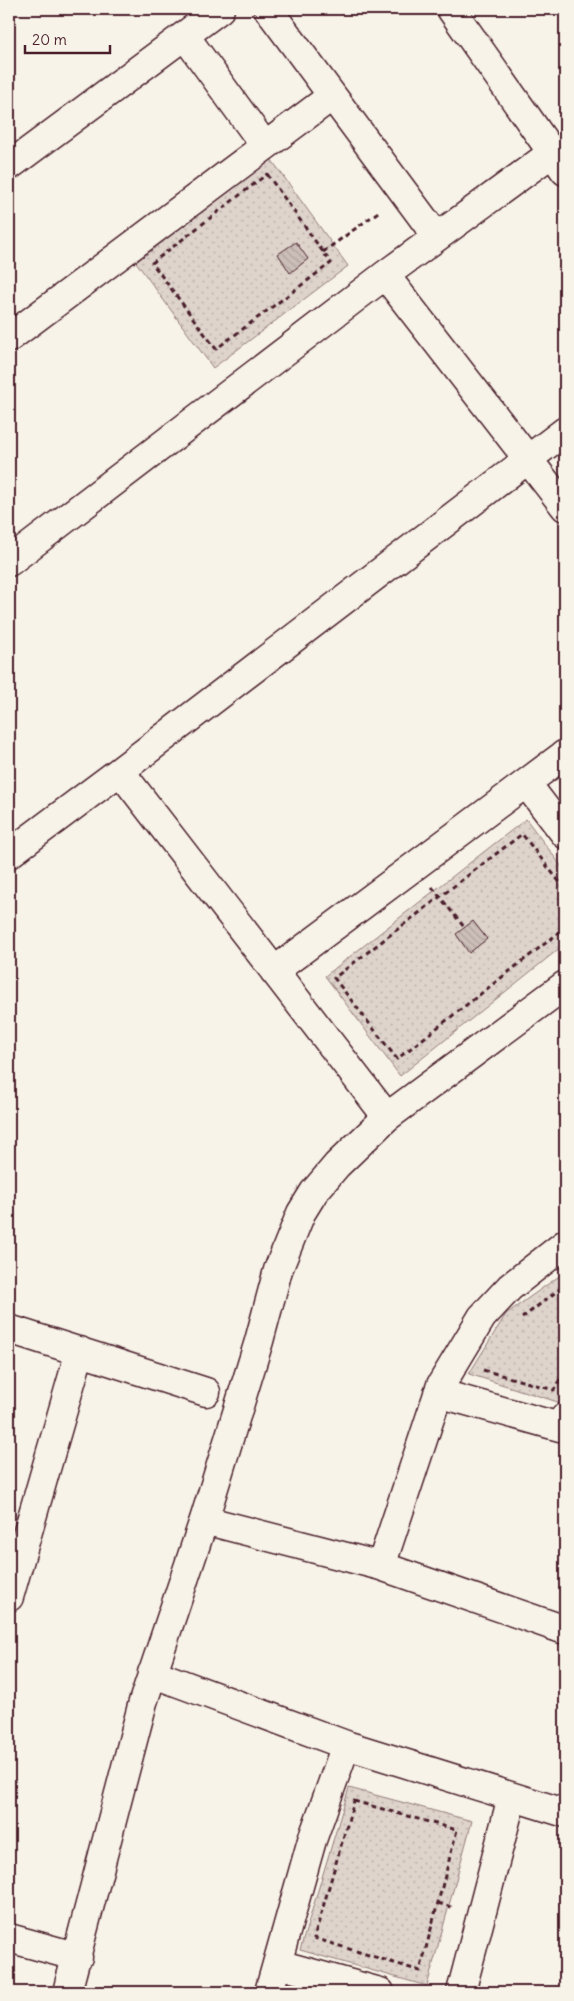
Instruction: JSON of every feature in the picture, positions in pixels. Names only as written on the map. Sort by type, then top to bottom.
[{"type":"street","points":[[9,166],[220,9]]},
{"type":"street","points":[[268,9],[437,237]]},
{"type":"street","points":[[13,551],[437,237],[559,162],[451,9]]},
{"type":"street","points":[[185,36],[265,146]]},
{"type":"street","points":[[9,338],[332,96]]},
{"type":"street","points":[[385,275],[565,507]]},
{"type":"street","points":[[9,854],[565,431]]},
{"type":"street","points":[[274,971],[565,754]]},
{"type":"street","points":[[120,771],[387,1117]]},
{"type":"street","points":[[526,783],[565,834]]},
{"type":"street","points":[[68,1992],[152,1673],[204,1520],[259,1341],[278,1270],[301,1213],[314,1192],[337,1165],[387,1117],[565,985]]},
{"type":"street","points":[[381,1566],[438,1393],[458,1354],[482,1317],[510,1287],[565,1244]]},
{"type":"street","points":[[9,1329],[206,1392]]},
{"type":"street","points":[[9,1597],[18,1538],[80,1351]]},
{"type":"street","points":[[438,1393],[560,1427],[565,1417]]},
{"type":"street","points":[[204,1520],[381,1566],[565,1630]]},
{"type":"street","points":[[152,1673],[346,1745],[565,1813]]},
{"type":"street","points":[[269,1992],[312,1840],[346,1745]]},
{"type":"street","points":[[461,1992],[512,1797]]},
{"type":"street","points":[[9,1938],[78,1958]]},
{"type":"street","points":[[278,1964],[380,1992]]},
{"type":"path","points":[[266,174],[323,252],[331,263],[216,349],[152,263],[266,174]]},
{"type":"path","points":[[323,252],[404,193]]},
{"type":"path","points":[[565,889],[522,834],[334,978],[397,1059],[565,928]]},
{"type":"path","points":[[415,866],[464,927]]},
{"type":"path","points":[[514,1324],[565,1285]]},
{"type":"path","points":[[488,1362],[483,1370],[554,1390],[565,1370]]},
{"type":"path","points":[[354,1801],[458,1830],[420,1971],[314,1938],[354,1801]]},
{"type":"shaded area","points":[[271,159],[348,266],[213,368],[136,262]]},
{"type":"shaded area","points":[[526,819],[565,871],[565,944],[400,1076],[325,976]]},
{"type":"shaded area","points":[[565,1272],[565,1395],[561,1403],[469,1374],[506,1314]]},
{"type":"shaded area","points":[[349,1788],[472,1821],[427,1986],[300,1950]]},
{"type":"building","points":[[296,242],[308,259],[290,273],[278,254]]},
{"type":"building","points":[[473,921],[487,939],[469,953],[456,934]]}]
